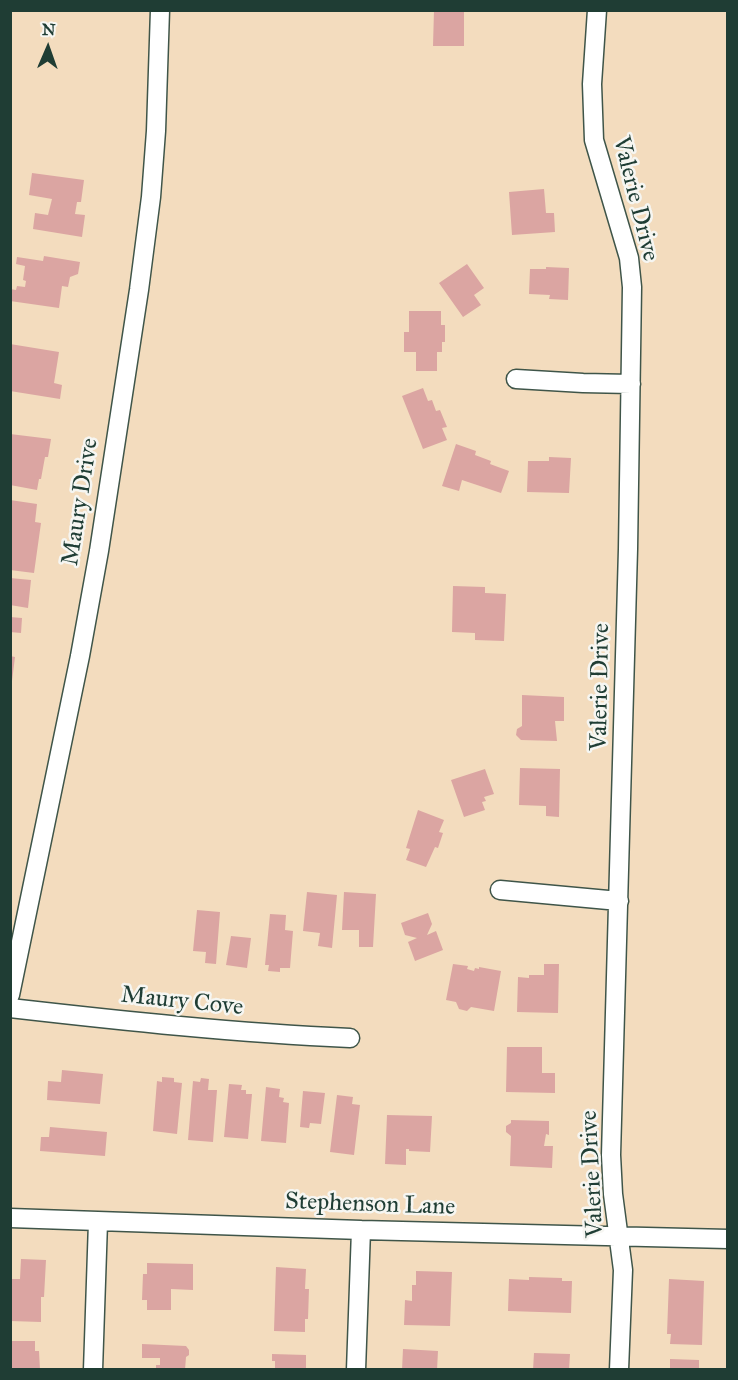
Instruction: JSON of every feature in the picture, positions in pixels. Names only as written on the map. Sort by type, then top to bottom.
[{"type":"street","name":"Maury Drive","points":[[10,995],[78,667],[99,550],[139,290],[151,197],[156,131],[160,10]]},
{"type":"street","name":"Valerie Drive","points":[[597,10],[592,84],[594,140],[629,258],[632,286],[619,901],[611,1155],[623,1270],[619,1370]]},
{"type":"street","points":[[516,379],[631,384]]},
{"type":"street","points":[[500,890],[619,901]]},
{"type":"street","name":"Maury Cove","points":[[10,1008],[274,1035],[350,1038]]},
{"type":"street","name":"Stephenson Lane","points":[[10,1218],[728,1239]]},
{"type":"street","points":[[93,1370],[98,1222]]},
{"type":"street","points":[[356,1370],[361,1230]]},
{"type":"building","points":[[434,10],[464,10],[464,46],[433,46]]},
{"type":"building","points":[[32,173],[84,180],[81,202],[77,202],[75,214],[85,215],[82,237],[33,229],[35,213],[48,215],[52,199],[29,195]]},
{"type":"building","points":[[544,189],[546,213],[554,213],[555,232],[512,235],[509,192]]},
{"type":"building","points":[[44,256],[80,262],[78,274],[70,277],[68,287],[62,286],[59,308],[10,301],[10,289],[16,290],[17,286],[25,287],[26,281],[23,280],[25,266],[16,264],[17,257],[43,261]]},
{"type":"building","points":[[467,264],[484,288],[474,295],[481,305],[463,317],[439,283]]},
{"type":"building","points":[[546,267],[569,268],[568,300],[549,299],[550,295],[529,294],[530,269],[546,269]]},
{"type":"building","points":[[409,311],[441,311],[441,325],[445,325],[445,342],[442,342],[442,352],[437,352],[437,371],[416,371],[416,352],[404,352],[404,332],[409,332]]},
{"type":"building","points":[[10,344],[59,352],[54,383],[62,385],[60,399],[10,391]]},
{"type":"building","points":[[423,388],[428,401],[432,400],[436,411],[440,410],[447,427],[442,428],[447,440],[423,449],[402,396]]},
{"type":"building","points":[[10,434],[51,439],[48,457],[45,457],[37,490],[10,485]]},
{"type":"building","points":[[456,444],[476,451],[475,455],[509,471],[501,493],[462,480],[459,491],[442,486]]},
{"type":"building","points":[[549,457],[571,458],[569,493],[527,492],[528,461],[549,461]]},
{"type":"building","points":[[10,500],[37,504],[35,522],[41,523],[34,573],[10,570]]},
{"type":"building","points":[[10,578],[31,580],[28,608],[10,605]]},
{"type":"building","points":[[453,586],[485,587],[485,593],[506,594],[504,641],[475,640],[475,633],[452,632]]},
{"type":"building","points":[[10,617],[22,618],[21,633],[10,632]]},
{"type":"building","points":[[10,656],[15,657],[12,681],[10,681]]},
{"type":"building","points":[[522,695],[564,697],[564,721],[555,721],[557,741],[521,740],[516,735],[517,729],[522,726]]},
{"type":"building","points":[[520,768],[560,769],[559,817],[546,816],[546,806],[519,805]]},
{"type":"building","points":[[485,769],[494,794],[484,797],[486,801],[482,802],[485,810],[464,817],[451,780]]},
{"type":"building","points":[[418,810],[444,820],[439,832],[443,833],[438,848],[435,847],[426,867],[406,860],[410,849],[406,848]]},
{"type":"building","points":[[307,892],[337,895],[332,948],[318,946],[320,933],[303,931]]},
{"type":"building","points":[[344,892],[376,894],[373,947],[359,947],[359,930],[342,930]]},
{"type":"building","points":[[197,910],[220,912],[216,964],[205,963],[206,952],[193,951]]},
{"type":"building","points":[[428,913],[432,924],[427,935],[436,931],[443,950],[415,961],[408,942],[417,938],[405,935],[401,923]]},
{"type":"building","points":[[270,914],[286,915],[285,930],[293,931],[290,968],[280,968],[280,972],[268,971],[269,965],[265,965]]},
{"type":"building","points":[[231,936],[251,938],[247,968],[226,965]]},
{"type":"building","points":[[453,964],[468,966],[467,969],[474,971],[479,967],[501,971],[494,1011],[471,1007],[467,1011],[459,1009],[456,1002],[446,1000]]},
{"type":"building","points":[[544,964],[559,964],[558,1013],[517,1012],[518,977],[529,978],[529,975],[544,975]]},
{"type":"building","points":[[507,1047],[542,1047],[542,1073],[555,1073],[555,1093],[506,1092]]},
{"type":"building","points":[[62,1070],[103,1074],[100,1104],[47,1100],[48,1081],[61,1082]]},
{"type":"building","points":[[162,1077],[174,1078],[174,1082],[182,1083],[177,1134],[153,1131],[157,1081],[162,1082]]},
{"type":"building","points":[[201,1078],[209,1079],[208,1090],[217,1090],[213,1142],[188,1140],[193,1081],[200,1082]]},
{"type":"building","points":[[229,1084],[242,1085],[241,1090],[246,1090],[246,1094],[252,1094],[248,1139],[224,1137]]},
{"type":"building","points":[[266,1087],[280,1089],[279,1097],[284,1098],[283,1102],[289,1103],[286,1143],[261,1141]]},
{"type":"building","points":[[303,1091],[325,1093],[321,1124],[310,1123],[309,1128],[300,1127]]},
{"type":"building","points":[[337,1095],[353,1097],[352,1104],[360,1105],[354,1155],[330,1152]]},
{"type":"building","points":[[387,1115],[432,1116],[430,1152],[406,1149],[406,1165],[385,1164]]},
{"type":"building","points":[[511,1120],[549,1121],[549,1135],[546,1134],[544,1146],[553,1146],[552,1168],[510,1166],[511,1136],[506,1132],[506,1126],[511,1123]]},
{"type":"building","points":[[50,1127],[107,1132],[105,1156],[40,1151],[41,1137],[49,1137]]},
{"type":"building","points":[[21,1259],[46,1260],[44,1297],[41,1297],[41,1322],[10,1321],[12,1279],[20,1279]]},
{"type":"building","points":[[147,1263],[193,1264],[193,1290],[171,1289],[171,1310],[147,1310],[147,1300],[142,1300],[143,1274],[147,1274]]},
{"type":"building","points":[[276,1267],[306,1269],[305,1289],[309,1289],[305,1332],[274,1331]]},
{"type":"building","points":[[416,1271],[452,1272],[450,1326],[404,1325],[405,1300],[412,1301],[412,1285],[416,1285]]},
{"type":"building","points":[[529,1277],[562,1278],[562,1281],[572,1281],[571,1313],[508,1311],[509,1279],[529,1280]]},
{"type":"building","points":[[669,1279],[704,1281],[702,1345],[670,1344],[671,1334],[667,1334]]},
{"type":"building","points":[[12,1341],[35,1341],[35,1351],[39,1351],[40,1370],[11,1370]]},
{"type":"building","points":[[142,1344],[186,1346],[189,1355],[186,1357],[185,1370],[156,1370],[156,1365],[160,1365],[160,1358],[142,1358]]},
{"type":"building","points":[[403,1349],[438,1351],[437,1370],[402,1370]]},
{"type":"building","points":[[534,1353],[570,1354],[569,1370],[533,1370]]},
{"type":"building","points":[[272,1354],[306,1355],[306,1370],[275,1370]]},
{"type":"building","points":[[670,1359],[699,1360],[699,1370],[670,1370]]}]
